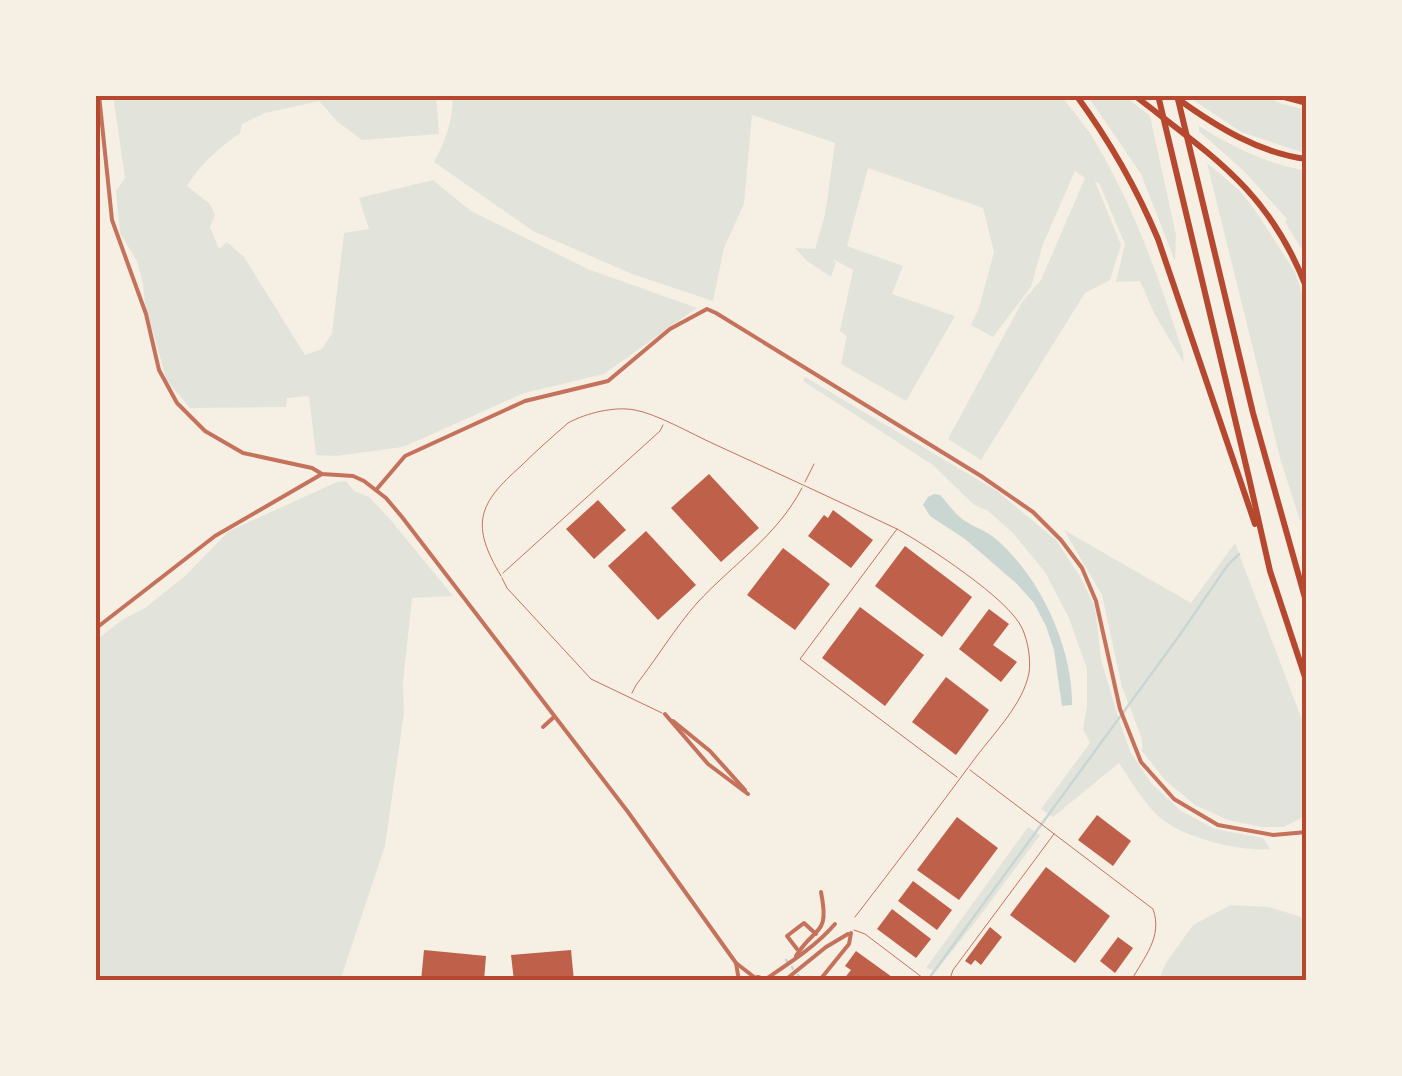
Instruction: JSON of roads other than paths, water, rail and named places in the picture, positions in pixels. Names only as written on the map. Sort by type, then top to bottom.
[{"type":"highway","points":[[1076,95],[1116,153],[1152,226],[1307,682]]},
{"type":"highway","points":[[1134,95],[1205,148],[1239,180],[1281,234],[1307,288]]},
{"type":"highway","points":[[1158,95],[1261,540]]},
{"type":"highway","points":[[1175,95],[1242,139],[1307,160]]},
{"type":"highway","points":[[1175,95],[1253,412],[1307,605]]},
{"type":"highway","points":[[1277,95],[1307,103]]},
{"type":"street","points":[[99,95],[112,220],[146,314],[159,370],[177,403],[206,431],[244,453],[312,468],[322,474],[354,476],[376,490],[402,516],[628,812],[736,963],[754,977],[768,980],[835,924]]},
{"type":"street","points":[[376,490],[405,456],[525,401],[608,381],[670,329],[707,310],[716,313],[982,476],[1033,512],[1062,540],[1082,568],[1096,601],[1120,709],[1141,762],[1174,799],[1218,825],[1272,835],[1307,832]]},
{"type":"street","points":[[95,630],[216,536],[322,474]]},
{"type":"street","points":[[665,714],[710,752],[748,794],[708,764],[665,714]]},
{"type":"street","points":[[544,727],[554,717]]},
{"type":"street","points":[[794,960],[821,931],[825,917],[821,892]]},
{"type":"street","points":[[799,951],[787,936],[804,923],[816,934]]},
{"type":"street","points":[[784,981],[826,946],[851,932]]},
{"type":"street","points":[[819,981],[849,944],[851,932]]},
{"type":"street","points":[[736,963],[742,981],[754,977]]},
{"type":"lane","points":[[665,714],[591,679],[507,588],[484,538],[482,518],[486,502],[498,486],[578,417],[640,410],[897,529],[1000,601],[1022,626],[1029,652],[1029,673],[1023,690],[855,917]]},
{"type":"lane","points":[[501,576],[660,431],[664,421]]},
{"type":"lane","points":[[631,696],[697,603],[791,509],[814,464]]},
{"type":"lane","points":[[897,529],[800,659],[960,779]]},
{"type":"lane","points":[[968,768],[1153,909],[1156,934],[1131,981]]},
{"type":"lane","points":[[949,981],[952,970],[1054,834]]},
{"type":"lane","points":[[851,932],[865,934],[927,981]]},
{"type":"waterway","points":[[927,981],[1239,554]]},
{"type":"waterway","points":[[798,975],[801,979]]}]
